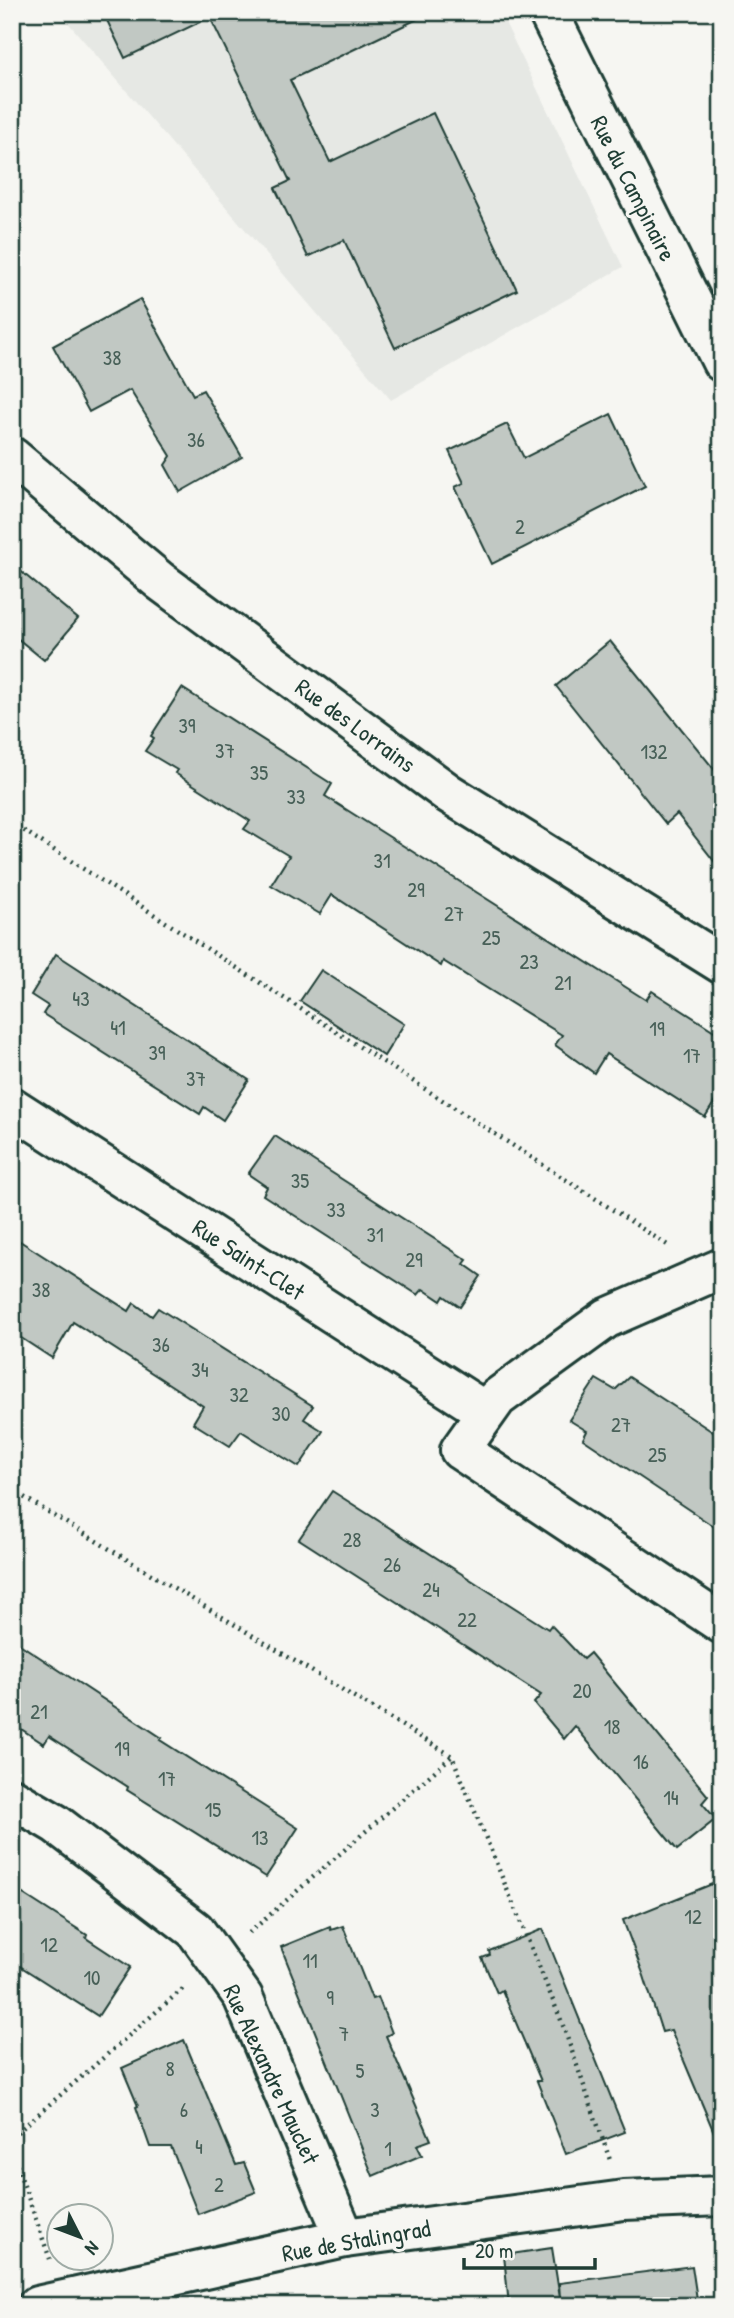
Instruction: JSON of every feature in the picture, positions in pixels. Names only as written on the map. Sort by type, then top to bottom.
[{"type":"street","name":"Rue du Campinaire","points":[[548,12],[722,362]]},
{"type":"street","name":"Rue des Lorrains","points":[[12,457],[160,581],[448,793],[722,964]]},
{"type":"street","name":"Rue Saint-Clet","points":[[12,1107],[486,1412]]},
{"type":"street","points":[[716,1270],[607,1318],[497,1398],[460,1450],[722,1625]]},
{"type":"street","name":"Rue Alexandre Mauclet","points":[[12,1798],[56,1824],[195,1930],[243,1997],[345,2238]]},
{"type":"street","name":"Rue de Stalingrad","points":[[51,2303],[345,2238],[624,2200],[722,2196]]},
{"type":"path","points":[[12,823],[716,1270]]},
{"type":"path","points":[[12,1490],[452,1756],[561,2020],[624,2200]]},
{"type":"path","points":[[12,2152],[51,2303]]},
{"type":"shaded area","points":[[59,12],[500,12],[623,267],[391,400]]},
{"type":"building","points":[[103,12],[432,12],[290,80],[330,162],[433,113],[517,290],[395,348],[344,240],[308,257],[275,188],[290,181],[210,17],[125,58]]},
{"type":"building","points":[[140,299],[193,395],[203,390],[242,457],[180,492],[165,465],[171,456],[130,390],[89,412],[53,346]]},
{"type":"building","points":[[611,414],[645,486],[492,564],[455,487],[464,483],[449,451],[507,424],[524,458]]},
{"type":"building","points":[[12,564],[78,619],[44,660],[12,634]]},
{"type":"building","points":[[610,641],[722,779],[722,871],[677,814],[666,824],[556,686]]},
{"type":"building","points":[[182,688],[332,784],[325,796],[646,1000],[652,991],[722,1036],[722,1090],[705,1117],[606,1054],[594,1073],[555,1045],[562,1035],[443,961],[441,966],[332,895],[320,914],[271,885],[289,856],[244,829],[250,821],[145,751],[154,738],[151,736]]},
{"type":"building","points":[[56,954],[249,1080],[223,1120],[204,1107],[200,1114],[43,1014],[48,1006],[31,995]]},
{"type":"building","points":[[321,970],[404,1024],[384,1056],[300,1001]]},
{"type":"building","points":[[275,1136],[467,1260],[464,1264],[481,1276],[460,1307],[444,1296],[441,1301],[423,1289],[418,1295],[263,1195],[267,1187],[248,1174]]},
{"type":"building","points":[[12,1236],[129,1311],[134,1303],[152,1316],[158,1308],[313,1406],[304,1419],[323,1431],[299,1467],[241,1431],[230,1446],[193,1423],[203,1406],[73,1322],[52,1358],[12,1332]]},
{"type":"building","points":[[629,1377],[722,1438],[722,1532],[583,1439],[587,1431],[569,1420],[596,1379],[615,1390]]},
{"type":"building","points":[[332,1491],[548,1629],[551,1625],[583,1659],[590,1653],[708,1796],[702,1803],[716,1819],[677,1850],[575,1726],[564,1739],[534,1703],[541,1695],[299,1539]]},
{"type":"building","points":[[12,1639],[162,1738],[160,1740],[298,1828],[266,1877],[127,1790],[128,1787],[49,1736],[44,1744],[12,1723]]},
{"type":"building","points":[[722,1880],[721,2149],[671,2030],[662,2032],[623,1920]]},
{"type":"building","points":[[12,1887],[87,1935],[86,1938],[130,1967],[98,2016],[12,1961]]},
{"type":"building","points":[[343,1926],[372,1999],[378,1997],[392,2033],[386,2036],[431,2140],[417,2145],[422,2155],[373,2176],[281,1947],[330,1927],[331,1930]]},
{"type":"building","points":[[543,1929],[625,2132],[566,2154],[537,2081],[541,2081],[502,1990],[497,1993],[482,1958],[490,1955],[489,1951]]},
{"type":"building","points":[[184,2040],[236,2165],[244,2163],[256,2192],[198,2214],[171,2147],[150,2147],[136,2107],[138,2106],[122,2068]]},
{"type":"building","points":[[552,2248],[560,2298],[559,2283],[692,2266],[698,2306],[509,2306],[504,2255]]}]
